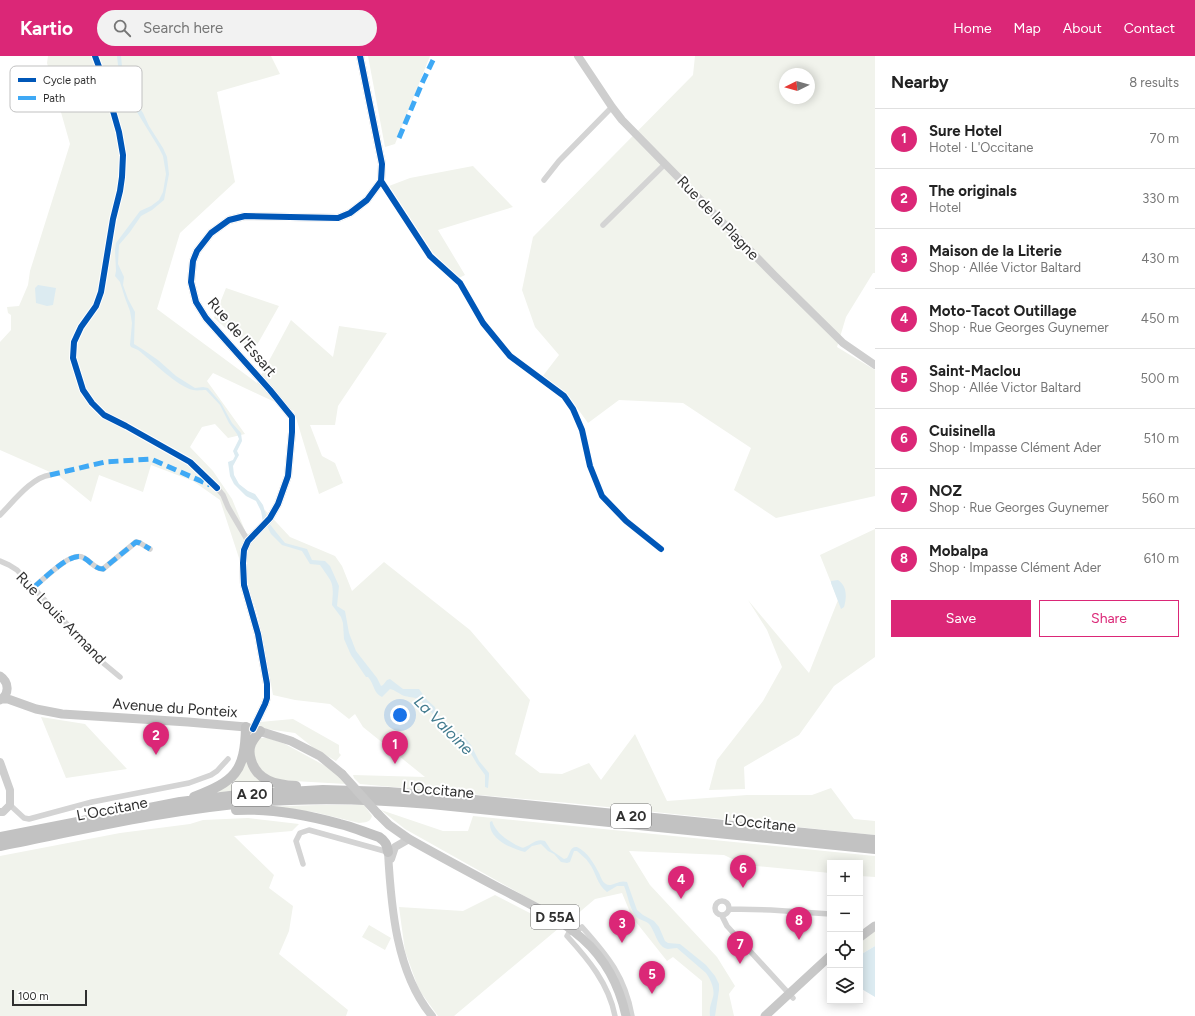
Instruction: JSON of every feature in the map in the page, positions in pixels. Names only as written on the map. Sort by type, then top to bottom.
[{"type":"highway","points":[[253,729],[254,738],[250,749],[254,768],[260,776],[275,784],[313,787],[323,790]]},
{"type":"highway","points":[[180,802],[216,788],[234,774],[239,767],[253,729]]},
{"type":"highway","name":"L'Occitane","points":[[0,837],[180,802],[238,795],[323,790],[425,795],[875,840]]},
{"type":"highway","name":"L'Occitane","points":[[0,846],[171,813],[205,808],[283,800],[336,799],[431,804],[875,849]]},
{"type":"highway","points":[[205,808],[213,811],[243,809],[286,813],[342,824],[379,836],[387,845],[388,852]]},
{"type":"main road","name":"Avenue du Ponteix","points":[[0,676],[5,680],[7,689],[20,703]]},
{"type":"main road","points":[[1,699],[7,689]]},
{"type":"main road","name":"Avenue du Ponteix","points":[[1,699],[20,703],[36,709],[62,714],[188,722],[253,729],[278,736],[307,749],[328,762],[342,774],[383,819],[409,839]]},
{"type":"main road","name":"D 55A","points":[[409,839],[552,915],[588,942],[604,962],[618,989],[626,1016]]},
{"type":"main road","points":[[863,928],[875,920]]},
{"type":"main road","points":[[863,935],[875,926]]},
{"type":"main road","points":[[773,1016],[791,995],[827,959]]},
{"type":"main road","points":[[765,1016],[827,966]]},
{"type":"street","points":[[360,56],[382,164],[381,181],[430,256],[460,283],[483,323],[510,356],[564,396],[573,409],[582,430],[590,466],[602,496],[626,521],[661,549]]},
{"type":"street","name":"Rue de la Plagne","points":[[578,56],[612,107],[665,164],[843,343],[875,365]]},
{"type":"street","points":[[544,180],[559,161],[612,107]]},
{"type":"street","points":[[603,226],[665,164]]},
{"type":"street","name":"Rue de l'Essart","points":[[253,729],[267,698],[267,684],[258,634],[244,585],[244,550],[248,541],[267,521],[278,504],[288,476],[292,417],[206,318],[196,302],[191,282],[193,261],[197,251],[211,233],[229,220],[245,216],[338,218],[350,213],[368,200],[381,181]]},
{"type":"street","points":[[0,515],[35,480],[50,475]]},
{"type":"street","points":[[217,488],[223,495],[228,507],[248,541]]},
{"type":"street","points":[[34,587],[65,561],[76,556],[82,557],[99,569],[103,569],[136,542],[140,542],[150,549]]},
{"type":"street","name":"Rue Louis Armand","points":[[0,562],[17,570],[102,662],[120,677]]},
{"type":"street","points":[[10,805],[24,818],[28,818],[92,802],[189,783],[217,772],[228,759]]},
{"type":"street","points":[[0,762],[10,790],[10,805],[3,812],[0,812]]},
{"type":"street","points":[[303,864],[296,841],[300,833],[309,830],[388,852],[399,946],[407,972],[416,993],[432,1016]]},
{"type":"street","points":[[389,868],[392,853],[395,847],[409,839]]},
{"type":"street","points":[[722,916],[727,914],[729,909],[725,901],[716,903],[714,909],[715,912],[722,916],[727,926],[791,995]]},
{"type":"street","points":[[729,909],[827,914]]},
{"type":"street","points":[[573,930],[608,993],[615,1016]]},
{"type":"street","points":[[573,930],[607,956],[618,973],[629,1000],[632,1016]]},
{"type":"shaded area","points":[[48,56],[271,56],[280,74],[217,92],[235,182],[180,233],[157,309],[257,383],[291,320],[333,357],[339,326],[387,333],[338,406],[335,425],[310,425],[322,456],[335,463],[343,483],[319,494],[294,411],[213,373],[207,381],[245,434],[228,438],[215,424],[202,427],[190,447],[213,471],[232,499],[246,533],[256,537],[263,529],[265,510],[290,537],[335,556],[342,566],[352,591],[384,562],[470,630],[530,700],[515,754],[540,773],[562,774],[589,763],[601,780],[635,734],[667,801],[747,795],[812,795],[831,788],[854,819],[875,821],[875,835],[569,803],[360,784],[353,775],[425,777],[363,727],[355,714],[349,719],[330,704],[295,700],[273,695],[258,616],[220,500],[193,481],[151,465],[143,492],[99,475],[91,502],[59,476],[0,450],[0,342],[11,330],[11,315],[8,313],[7,307],[19,306],[28,285],[30,271],[70,144],[61,112],[142,112],[142,66],[48,66]]},
{"type":"shaded area","points":[[368,56],[430,56],[395,144],[385,147]]},
{"type":"shaded area","points":[[695,56],[875,56],[875,273],[873,273],[846,317],[837,347],[875,370],[875,496],[776,518],[734,490],[751,448],[683,403],[619,400],[588,423],[567,394],[542,377],[559,355],[535,327],[522,290],[533,237],[693,75]]},
{"type":"shaded area","points":[[473,166],[513,207],[438,230],[465,275],[459,278],[433,253],[389,186],[410,178]]},
{"type":"shaded area","points":[[226,288],[279,306],[253,352],[214,318]]},
{"type":"shaded area","points":[[875,529],[875,657],[834,686],[799,735],[744,767],[745,789],[709,790],[717,760],[763,701],[782,667],[767,630],[748,600],[809,673],[838,600],[820,555]]},
{"type":"shaded area","points":[[41,717],[85,724],[127,769],[66,778]]},
{"type":"shaded area","points":[[293,719],[339,745],[339,753],[341,755],[336,761],[315,749],[295,733],[259,728],[260,722]]},
{"type":"shaded area","points":[[260,738],[268,738],[285,744],[331,769],[346,784],[276,780],[266,776],[252,757],[254,742]]},
{"type":"shaded area","points":[[247,754],[278,787],[210,793]]},
{"type":"shaded area","points":[[364,805],[372,816],[369,821],[359,823],[314,812],[258,807]]},
{"type":"shaded area","points":[[381,810],[443,831],[468,831],[473,816],[875,856],[875,877],[863,876],[863,860],[827,860],[827,873],[745,865],[724,855],[629,851],[650,885],[717,957],[735,986],[729,994],[734,1016],[702,1016],[702,981],[673,957],[667,961],[632,917],[622,893],[595,899],[569,921],[405,829]]},
{"type":"shaded area","points":[[248,818],[299,824],[292,831],[234,836],[274,875],[269,888],[293,906],[289,931],[279,954],[348,1010],[346,1016],[0,1016],[0,856],[120,833],[190,824],[203,820]]},
{"type":"shaded area","points":[[495,895],[559,928],[454,1016],[438,1016],[419,990],[405,951],[399,907],[463,911]]},
{"type":"shaded area","points":[[369,925],[391,938],[385,950],[362,937]]},
{"type":"shaded area","points":[[875,929],[875,946],[863,953],[863,939]]},
{"type":"water","points":[[117,56],[121,56],[122,66],[118,65]]},
{"type":"water","points":[[142,111],[163,148],[167,157],[169,174],[164,200],[152,210],[141,216],[119,245],[118,264],[124,277],[123,285],[135,312],[134,344],[158,360],[176,376],[195,388],[208,388],[221,403],[232,423],[241,433],[242,441],[237,451],[239,455],[233,466],[234,475],[239,484],[255,494],[263,505],[267,518],[263,522],[261,511],[256,501],[246,496],[234,484],[230,476],[228,462],[233,460],[235,456],[233,451],[239,439],[220,405],[206,390],[193,390],[180,384],[130,345],[132,323],[130,311],[120,282],[115,276],[116,243],[140,211],[159,200],[163,192],[166,174],[163,156],[137,112]]},
{"type":"water","points":[[38,285],[56,288],[53,305],[47,306],[36,303],[35,288]]},
{"type":"water","name":"La Valoine","points":[[269,523],[285,543],[307,549],[312,560],[325,561],[330,566],[339,586],[337,606],[345,611],[349,633],[356,651],[377,678],[381,686],[390,679],[403,689],[419,689],[427,700],[435,707],[436,712],[450,728],[465,738],[471,745],[479,761],[489,773],[488,788],[485,787],[485,775],[467,747],[456,737],[443,731],[432,713],[424,708],[419,699],[402,695],[390,689],[382,697],[375,691],[368,677],[366,677],[351,655],[344,639],[341,617],[332,605],[333,587],[328,576],[320,565],[310,564],[302,551],[282,545],[271,534],[266,524]]},
{"type":"water","points":[[838,580],[843,585],[846,592],[844,607],[841,609],[831,583],[831,581]]},
{"type":"water","points":[[492,821],[496,829],[502,835],[520,847],[524,848],[542,840],[545,841],[551,850],[564,859],[567,858],[573,848],[577,847],[590,858],[605,883],[610,885],[624,881],[627,882],[637,910],[654,921],[659,927],[665,941],[668,943],[680,944],[706,965],[715,976],[719,984],[719,990],[715,1016],[710,1016],[713,988],[706,973],[677,948],[668,949],[661,945],[648,923],[636,917],[630,905],[624,886],[617,886],[607,892],[601,886],[588,861],[577,851],[574,851],[570,862],[567,863],[561,862],[554,854],[548,851],[541,844],[532,846],[525,852],[508,846],[493,833],[490,828],[490,822]]},
{"type":"water","points":[[875,946],[875,997],[863,990],[863,953]]},
{"type":"marked path","points":[[399,138],[435,56]]},
{"type":"marked path","points":[[50,475],[105,462],[151,459],[210,485]]},
{"type":"marked path","points":[[34,587],[57,567],[71,558],[82,557],[97,568],[103,569],[136,542],[150,549]]},
{"type":"cycle path","points":[[95,56],[99,66]]},
{"type":"cycle path","points":[[253,729],[267,698],[267,684],[258,634],[244,585],[244,550],[248,541],[270,518],[278,504],[288,476],[292,417],[206,318],[196,302],[191,282],[193,261],[197,251],[211,233],[229,220],[245,216],[338,218],[350,213],[367,200],[381,181],[382,164],[360,56]]},
{"type":"cycle path","points":[[113,112],[123,155],[120,191],[113,219],[101,292],[96,306],[81,327],[74,342],[73,358],[83,390],[92,403],[104,415],[190,462],[217,488]]},
{"type":"cycle path","points":[[381,181],[430,256],[460,283],[483,323],[510,356],[564,396],[573,409],[582,430],[590,466],[602,496],[626,521],[661,549]]},
{"type":"place","name":"The originals","points":[[156,755]]},
{"type":"place","name":"Sure Hotel","points":[[395,764]]},
{"type":"place","name":"Cuisinella","points":[[743,888]]},
{"type":"place","name":"Moto-Tacot Outillage","points":[[681,899]]},
{"type":"place","name":"Mobalpa","points":[[799,940]]},
{"type":"place","name":"Maison de la Literie","points":[[622,943]]},
{"type":"place","name":"NOZ","points":[[740,964]]},
{"type":"place","name":"Saint-Maclou","points":[[652,994]]}]
